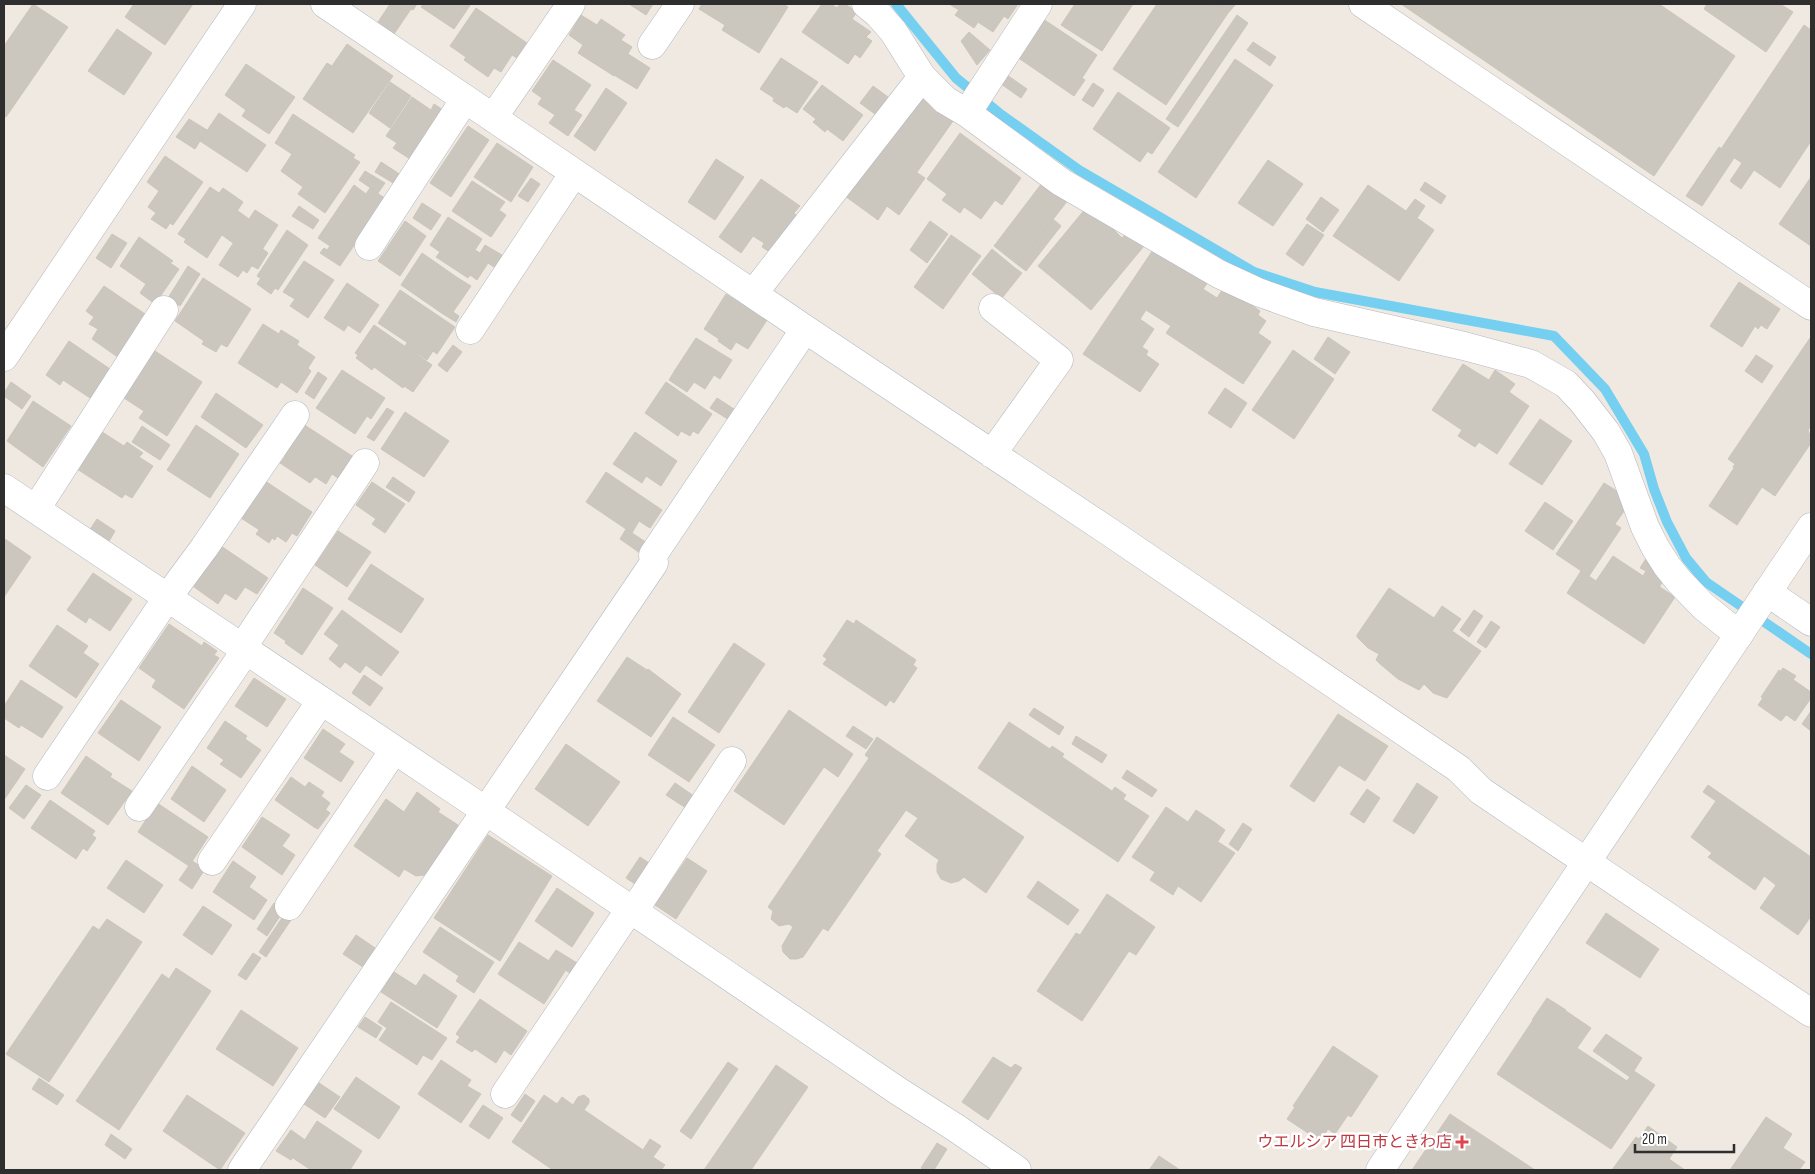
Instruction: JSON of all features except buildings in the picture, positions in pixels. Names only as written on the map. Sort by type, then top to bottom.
[{"type":"street","points":[[4,357],[242,4]]},
{"type":"street","points":[[325,4],[752,294],[1108,531],[1451,763],[1481,790],[1811,1012]]},
{"type":"street","points":[[493,118],[571,4]]},
{"type":"street","points":[[652,45],[680,4]]},
{"type":"street","points":[[866,4],[878,14],[892,31],[922,77],[945,100],[969,111],[1061,182],[1219,274],[1258,292],[1314,312],[1464,346],[1531,364],[1566,384],[1592,414],[1618,454],[1645,527],[1667,566],[1702,606],[1741,632]]},
{"type":"street","points":[[969,111],[1038,4]]},
{"type":"street","points":[[1363,4],[1811,306]]},
{"type":"street","points":[[752,294],[922,77]]},
{"type":"street","points":[[369,246],[465,99]]},
{"type":"street","points":[[470,330],[574,173]]},
{"type":"street","points":[[992,454],[1059,360],[993,308]]},
{"type":"street","points":[[36,509],[164,310]]},
{"type":"street","points":[[242,1170],[654,563],[654,555],[804,329]]},
{"type":"street","points":[[47,776],[167,598],[204,548],[295,415]]},
{"type":"street","points":[[139,807],[365,463]]},
{"type":"street","points":[[4,488],[486,811],[1014,1169]]},
{"type":"street","points":[[1380,1170],[1811,526]]},
{"type":"street","points":[[1765,596],[1811,622]]},
{"type":"street","points":[[212,861],[321,701]]},
{"type":"street","points":[[289,906],[394,750]]},
{"type":"street","points":[[505,1094],[632,911],[732,761]]},
{"type":"waterway","points":[[896,4],[956,78],[999,113],[1079,170],[1254,272],[1315,292],[1554,336],[1605,389],[1644,454],[1654,489],[1667,522],[1686,558],[1706,582],[1811,654]]},
{"type":"place","name":"ウエルシア 四日市ときわ店","points":[[1462,1142]]}]
